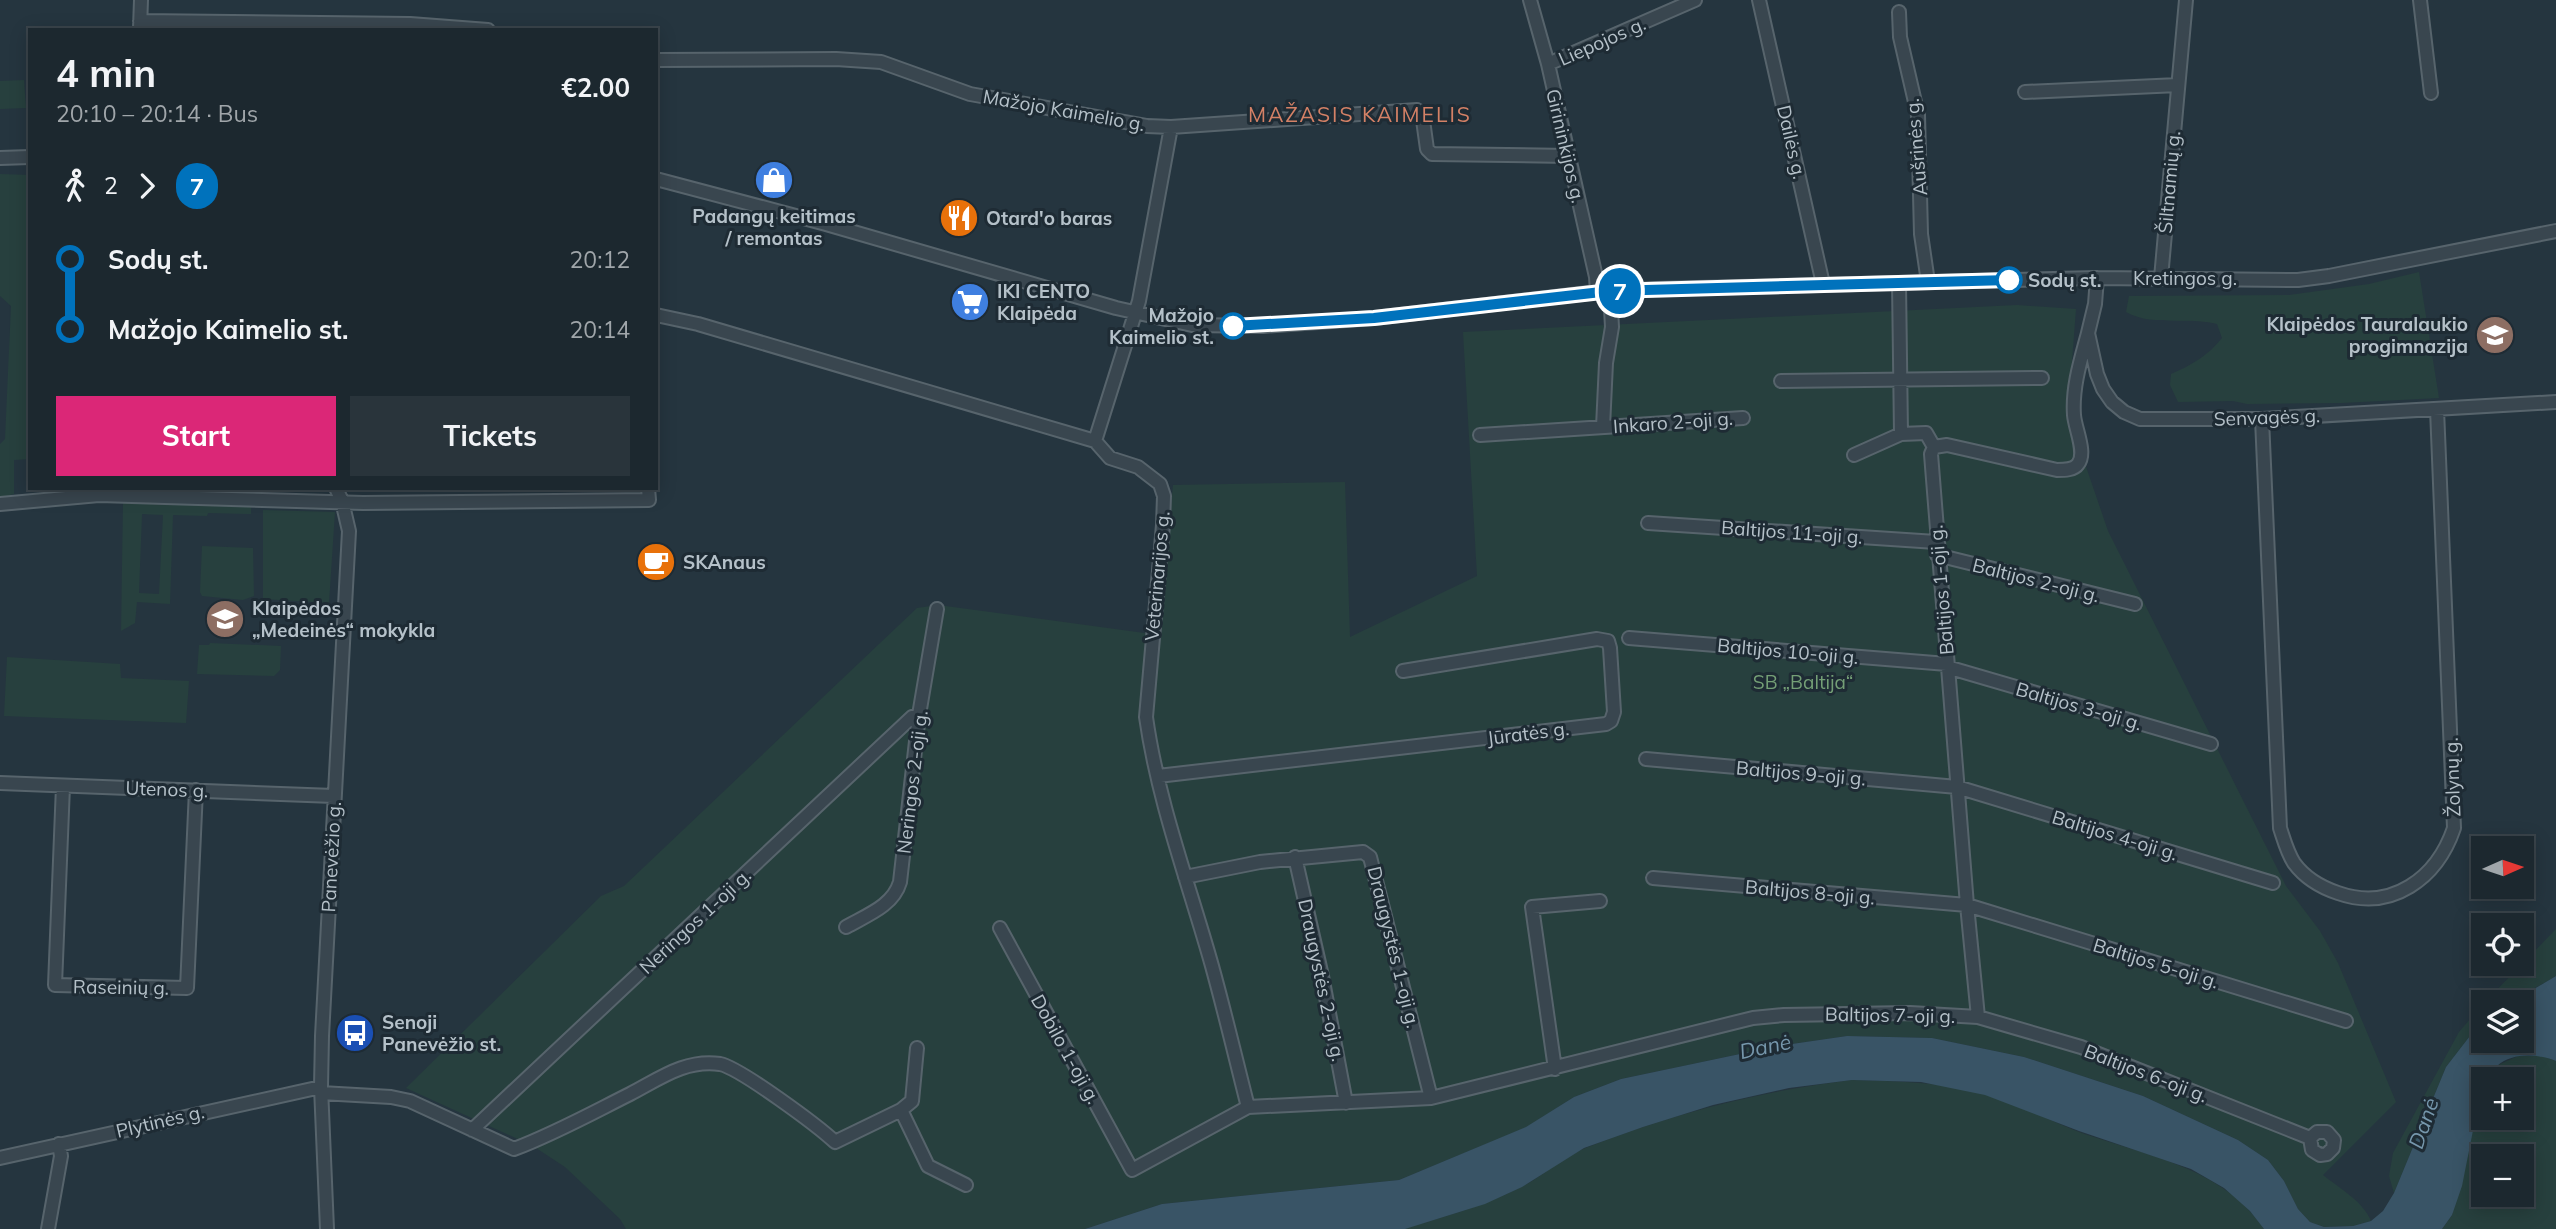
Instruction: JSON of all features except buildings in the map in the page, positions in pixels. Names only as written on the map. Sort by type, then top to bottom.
[{"type":"street","points":[[141,0],[140,25],[410,24],[462,28]]},
{"type":"street","name":"Girininkijos g.","points":[[1530,0],[1548,64],[1596,277],[1612,327],[1606,354],[1603,427]]},
{"type":"street","name":"Liepojos g.","points":[[1548,64],[1695,0]]},
{"type":"street","name":"Dailės g.","points":[[1759,0],[1823,284]]},
{"type":"street","name":"Šiltnamių g.","points":[[2161,278],[2186,0]]},
{"type":"street","points":[[2420,0],[2431,93]]},
{"type":"street","name":"Aušrinės g.","points":[[1899,12],[1900,37],[1918,115],[1921,234],[1928,282]]},
{"type":"street","name":"Mažojo Kaimelio g.","points":[[658,60],[836,59],[881,62],[970,94],[1110,121],[1171,127],[1417,110],[1422,113],[1427,149],[1432,154],[1569,156]]},
{"type":"street","points":[[2025,92],[2178,85]]},
{"type":"street","points":[[1095,441],[1136,313],[1171,127]]},
{"type":"street","points":[[0,158],[28,157]]},
{"type":"street","name":"Kretingos g.","points":[[658,180],[826,223],[1136,313],[1192,326],[1263,326],[1374,318],[1603,292],[2096,278],[2298,279],[2329,276],[2556,231]]},
{"type":"street","name":"Senvagės g.","points":[[2096,278],[2095,304],[2088,333],[2103,389],[2112,402],[2124,412],[2140,419],[2262,419],[2556,401]]},
{"type":"street","points":[[1899,283],[1901,434]]},
{"type":"street","name":"Veterinarijos g.","points":[[658,315],[698,324],[1095,441],[1110,458],[1138,467],[1160,484],[1164,496],[1146,717],[1158,776],[1248,1107]]},
{"type":"street","points":[[1854,455],[1901,434],[1926,433],[1934,447],[1947,444],[2057,470],[2073,468],[2079,463],[2081,454],[2074,415],[2074,394],[2088,333]]},
{"type":"street","points":[[1781,382],[2042,378]]},
{"type":"street","name":"Žolynų g.","points":[[2262,419],[2280,828],[2295,864],[2316,885],[2346,896],[2373,898],[2402,892],[2426,875],[2440,859],[2454,828],[2437,409]]},
{"type":"street","name":"Inkaro 2-oji g.","points":[[1480,435],[1743,418]]},
{"type":"street","name":"Baltijos 1-oji g.","points":[[1934,447],[1930,463],[1978,1017]]},
{"type":"street","name":"Panevėžio g.","points":[[327,1229],[321,1090],[349,531],[337,490]]},
{"type":"street","points":[[0,504],[99,495],[363,503],[649,494]]},
{"type":"street","name":"Baltijos 11-oji g.","points":[[1648,523],[1937,549]]},
{"type":"street","name":"Baltijos 2-oji g.","points":[[1937,549],[2135,604]]},
{"type":"street","name":"Neringos 2-oji g.","points":[[846,928],[889,902],[897,894],[919,715],[937,609]]},
{"type":"street","name":"Baltijos 10-oji g.","points":[[1629,638],[1947,666]]},
{"type":"street","name":"Jūratės g.","points":[[1158,776],[1606,724],[1611,721],[1614,712],[1608,641],[1597,639],[1403,671]]},
{"type":"street","name":"Baltijos 3-oji g.","points":[[1947,666],[2211,744]]},
{"type":"street","name":"Neringos 1-oji g.","points":[[472,1130],[912,718],[919,715]]},
{"type":"street","name":"Baltijos 9-oji g.","points":[[1646,759],[1957,787]]},
{"type":"street","name":"Utenos g.","points":[[0,783],[334,796]]},
{"type":"street","name":"Raseinių g.","points":[[63,786],[55,985],[187,988],[196,790]]},
{"type":"street","name":"Baltijos 4-oji g.","points":[[1957,787],[2273,883]]},
{"type":"street","name":"Draugystės 1-oji g.","points":[[1185,877],[1295,857],[1363,852],[1370,856],[1431,1098]]},
{"type":"street","name":"Draugystės 2-oji g.","points":[[1295,857],[1322,976],[1346,1103]]},
{"type":"street","name":"Baltijos 8-oji g.","points":[[1653,878],[1967,905]]},
{"type":"street","points":[[1555,1069],[1532,907],[1600,901]]},
{"type":"street","name":"Baltijos 5-oji g.","points":[[1967,905],[2346,1021]]},
{"type":"street","name":"Dobilo 1-oji g.","points":[[1000,928],[1132,1170],[1248,1107]]},
{"type":"street","name":"Baltijos 7-oji g.","points":[[1248,1107],[1431,1098],[1771,1016],[1910,1013],[1978,1017]]},
{"type":"street","name":"Baltijos 6-oji g.","points":[[1978,1017],[2081,1047],[2310,1138]]},
{"type":"street","points":[[917,1048],[912,1101],[901,1110],[928,1166],[966,1185]]},
{"type":"street","name":"Plytinės g.","points":[[0,1157],[321,1090],[410,1101],[514,1149],[540,1139],[664,1075],[688,1066],[708,1063],[724,1065],[749,1079],[835,1142],[901,1110]]},
{"type":"street","points":[[48,1229],[61,1156],[59,1144]]},
{"type":"green space","points":[[24,80],[26,108],[0,109],[0,81]]},
{"type":"green space","points":[[0,174],[28,175],[28,459],[14,460],[14,494],[0,498],[0,444],[5,439],[11,306],[0,296]]},
{"type":"green space","points":[[2419,272],[2439,398],[2341,403],[2178,402],[2170,385],[2171,374],[2199,359],[2217,344],[2222,338],[2217,324],[2147,319],[2126,312],[2129,296],[2289,295],[2369,284]]},
{"type":"green space","name":"SB „Baltija“","points":[[2017,305],[2076,309],[2068,414],[2108,531],[2286,886],[2320,931],[2338,963],[2396,1102],[2323,1175],[2357,1201],[2371,1221],[2353,1226],[2324,1227],[2310,1222],[2298,1209],[2284,1181],[2268,1160],[2238,1140],[2143,1096],[2024,1057],[1932,1038],[1847,1036],[1778,1046],[1621,1079],[1574,1097],[1527,1127],[1399,1180],[1162,1204],[1085,1229],[626,1229],[620,1219],[565,1167],[533,1146],[406,1088],[601,896],[624,886],[917,608],[938,605],[1159,635],[1173,485],[1345,482],[1350,637],[1477,576],[1463,332]]},
{"type":"green space","points":[[123,502],[251,507],[251,514],[173,515],[170,604],[137,602],[135,623],[121,631]],"holes":[[[142,514],[163,515],[159,594],[139,593]]]},
{"type":"green space","points":[[263,510],[335,512],[329,603],[263,599]]},
{"type":"green space","points":[[202,546],[253,548],[254,596],[243,600],[202,596]]},
{"type":"green space","points":[[210,643],[281,646],[280,670],[274,676],[197,674],[199,645]]},
{"type":"green space","points":[[7,657],[120,664],[121,678],[189,681],[186,723],[4,716]]},
{"type":"green space","points":[[2556,929],[2556,976],[2530,990],[2497,990],[2510,976],[2534,976],[2534,952]]},
{"type":"green space","points":[[2471,1018],[2471,1035],[2446,1067],[2394,1193],[2389,1176],[2393,1153],[2459,1032]]},
{"type":"green space","points":[[2518,1056],[2543,1056],[2556,1061],[2556,1229],[2442,1229],[2452,1215],[2473,1130],[2534,1130],[2534,1067],[2495,1067]]},
{"type":"green space","points":[[1852,1080],[1935,1085],[1997,1098],[2079,1132],[2155,1156],[2205,1177],[2247,1208],[2264,1229],[1403,1229],[1491,1201],[1528,1183],[1579,1151],[1653,1124],[1751,1097]]},
{"type":"water","name":"Danė","points":[[2556,976],[2556,1061],[2518,1056],[2503,1061],[2496,1067],[2471,1067],[2473,1130],[2462,1186],[2452,1215],[2442,1229],[2264,1229],[2250,1211],[2224,1188],[2191,1169],[2079,1131],[1985,1095],[1921,1082],[1852,1080],[1789,1088],[1713,1105],[1643,1127],[1584,1148],[1522,1187],[1485,1204],[1405,1229],[1085,1229],[1162,1204],[1399,1180],[1526,1127],[1574,1097],[1621,1079],[1778,1046],[1847,1036],[1932,1038],[2024,1057],[2143,1096],[2238,1140],[2268,1160],[2284,1181],[2298,1209],[2310,1222],[2324,1227],[2353,1226],[2371,1221],[2383,1211],[2394,1193],[2446,1067],[2471,1035],[2471,1053],[2534,1053],[2534,990],[2532,990]]},
{"type":"bus line","name":"7","points":[[1233,326],[1374,318],[1610,291],[2009,280]]},
{"type":"place","name":"Padangų keitimas / remontas","points":[[774,180]]},
{"type":"place","name":"Otard'o baras","points":[[959,218]]},
{"type":"place","name":"Sodų st.","points":[[2009,280]]},
{"type":"place","name":"IKI CENTO Klaipėda","points":[[970,302]]},
{"type":"place","name":"Mažojo Kaimelio st.","points":[[1233,326]]},
{"type":"place","name":"Klaipėdos Tauralaukio progimnazija","points":[[2495,335]]},
{"type":"place","name":"SKAnaus","points":[[656,562]]},
{"type":"place","name":"Klaipėdos „Medeinės“ mokykla","points":[[225,619]]},
{"type":"place","name":"Senoji Panevėžio st.","points":[[355,1033]]},
{"type":"district","name":"MAŽASIS KAIMELIS","points":[[1360,114]]}]
